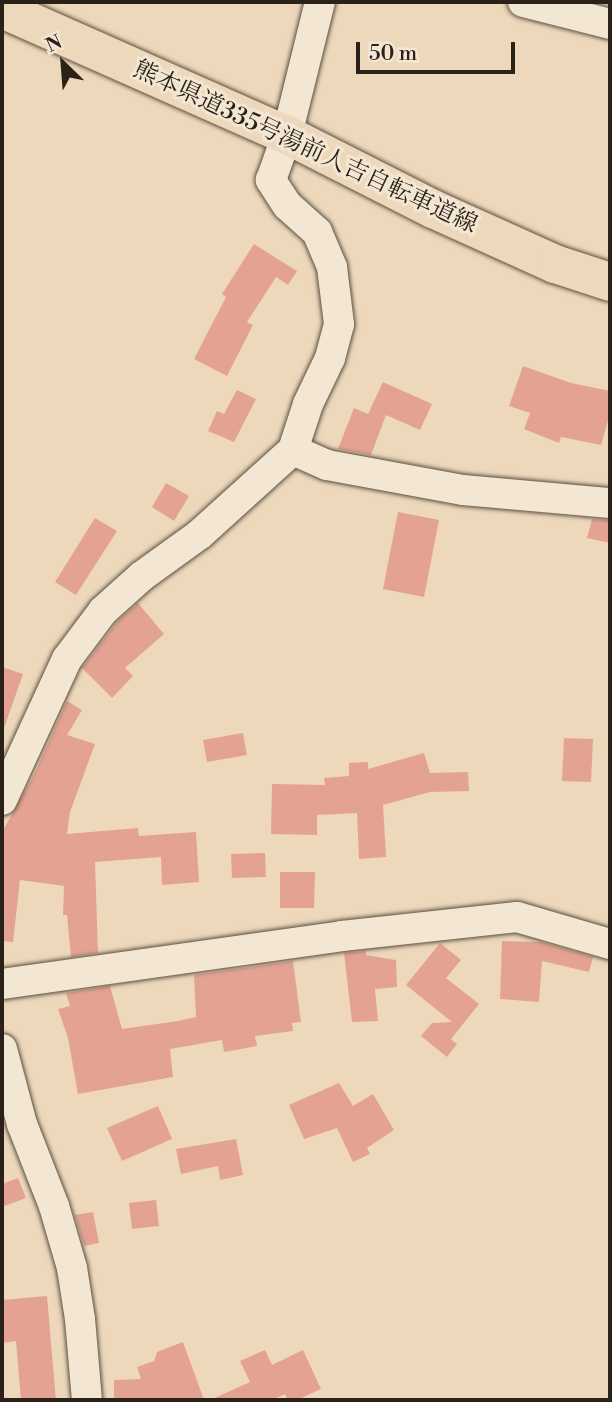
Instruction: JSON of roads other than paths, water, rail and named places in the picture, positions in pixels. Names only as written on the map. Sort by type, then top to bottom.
[{"type":"main road","name":"熊本県道335号湯前人吉自転車道線","points":[[2,9],[286,135],[433,209],[555,264],[610,282]]},
{"type":"street","points":[[2,800],[67,659],[103,611],[142,576],[200,534],[293,450],[308,404],[330,358],[338,324],[332,267],[317,232],[287,205],[271,180],[286,135],[320,2]]},
{"type":"street","points":[[523,2],[610,24]]},
{"type":"street","points":[[293,450],[327,465],[463,490],[610,503]]},
{"type":"street","points":[[2,984],[342,936],[517,917],[610,944]]},
{"type":"street","points":[[2,1049],[22,1124],[54,1206],[72,1268],[88,1400]]}]
